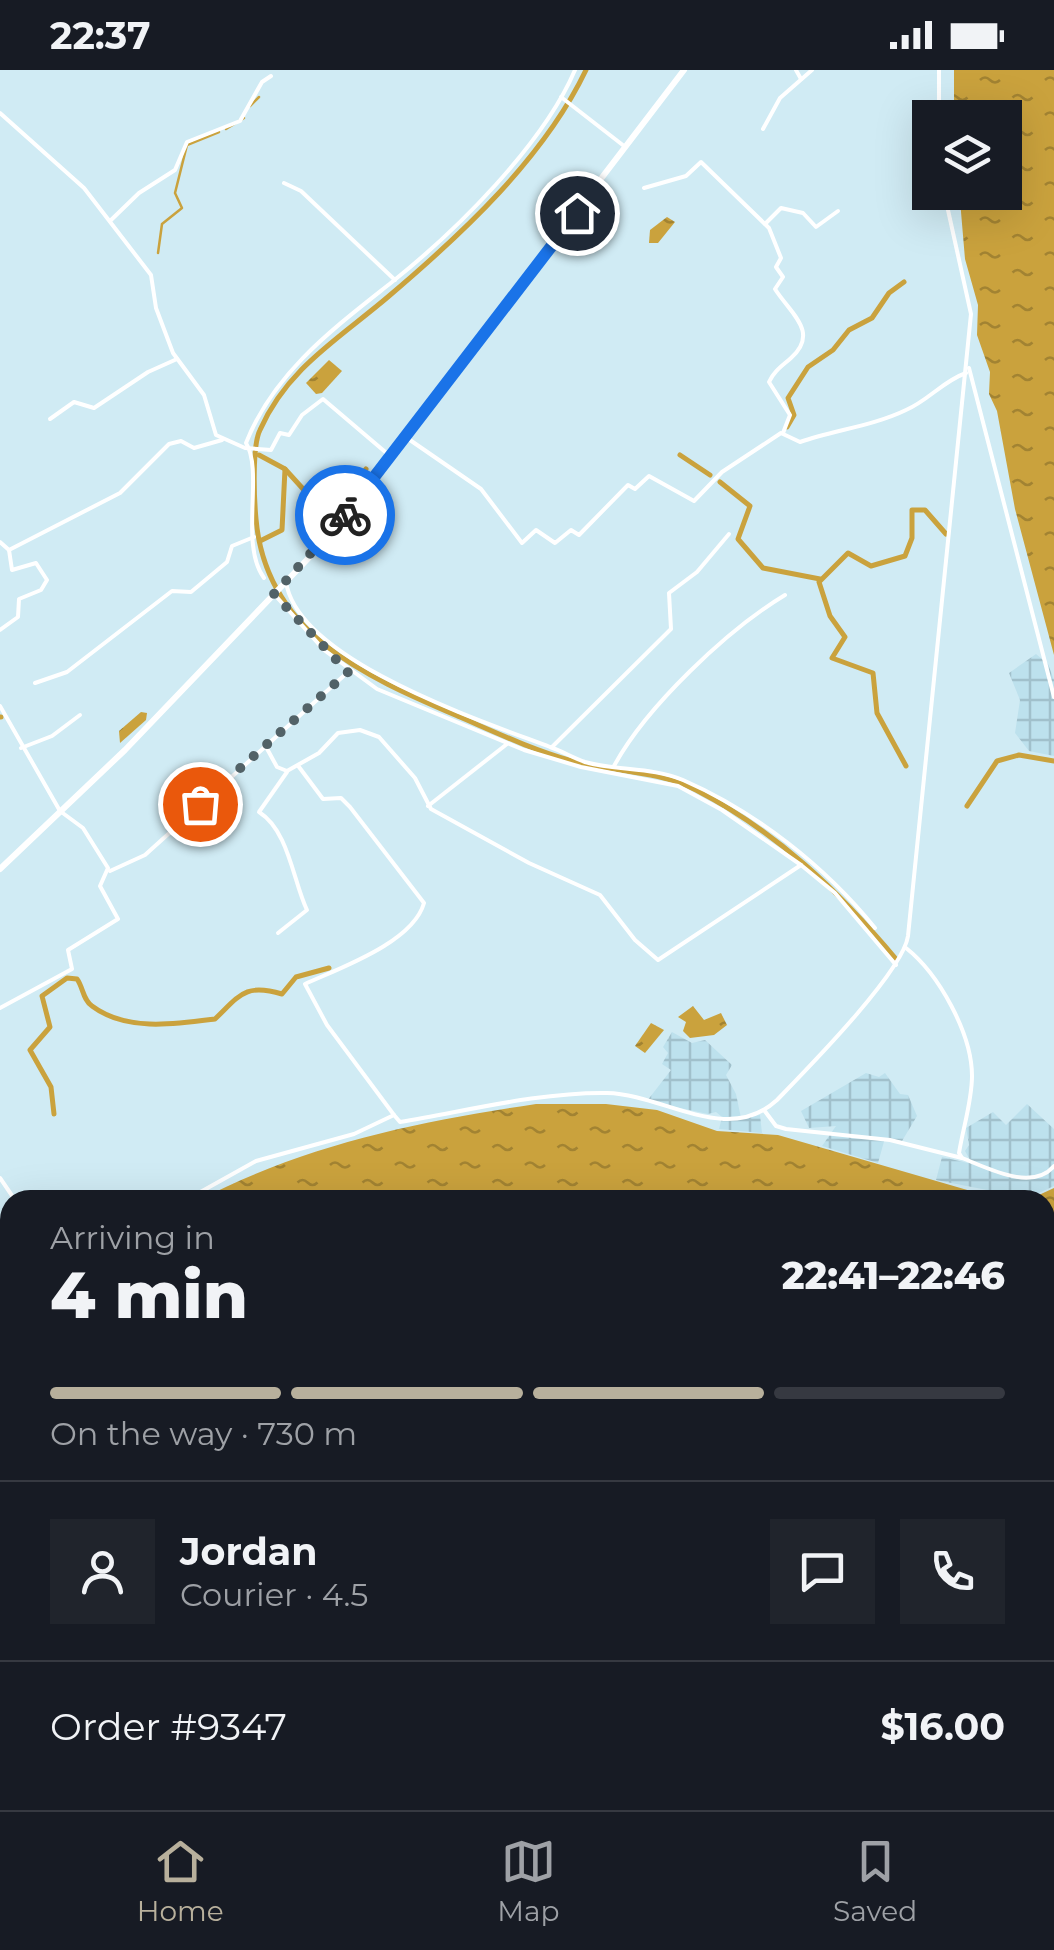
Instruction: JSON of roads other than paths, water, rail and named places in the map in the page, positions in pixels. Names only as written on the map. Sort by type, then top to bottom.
[{"type":"main road","points":[[0,869],[323,543],[407,438],[684,70]]},
{"type":"street","points":[[255,449],[246,443],[288,371],[459,220],[527,146],[562,98],[575,70]]},
{"type":"street","points":[[796,70],[801,79]]},
{"type":"street","points":[[763,129],[780,98],[812,70]]},
{"type":"street","points":[[938,70],[939,100]]},
{"type":"street","points":[[110,221],[139,193],[175,170],[187,142],[240,121],[262,82],[270,76]]},
{"type":"street","points":[[562,98],[626,147]]},
{"type":"street","points":[[0,113],[76,180],[151,275],[156,308],[177,359],[204,396],[216,435],[255,449],[271,450],[280,434],[289,434],[320,399],[391,457]]},
{"type":"street","points":[[407,438],[481,489],[522,543],[536,530],[555,544],[571,530],[579,535],[626,486],[636,489],[649,476],[694,501],[722,472],[783,433],[790,415],[769,382],[802,345],[804,330],[775,289],[782,277],[776,266],[781,258],[764,224],[701,162],[686,176],[644,188]]},
{"type":"street","points":[[284,183],[304,193],[395,280]]},
{"type":"street","points":[[764,224],[782,208],[803,213],[816,227],[838,211]]},
{"type":"street","points":[[299,767],[324,800],[341,798],[350,807],[423,900],[420,914],[386,946],[304,984],[327,1025],[400,1122],[524,1102],[612,1093],[724,1120],[764,1110],[798,1078],[906,948],[968,360],[971,305],[948,210]]},
{"type":"street","points":[[50,418],[74,402],[94,408],[148,372],[177,359]]},
{"type":"street","points":[[968,360],[1054,697]]},
{"type":"street","points":[[783,433],[800,442],[885,418],[906,410],[950,378],[966,373]]},
{"type":"street","points":[[10,550],[120,493],[169,444],[181,441],[194,448],[222,440]]},
{"type":"street","points":[[255,449],[254,537],[264,578]]},
{"type":"street","points":[[552,747],[671,629],[669,592],[697,572],[729,534]]},
{"type":"street","points":[[35,683],[67,672],[176,589],[191,592],[227,562],[232,546],[254,537]]},
{"type":"street","points":[[0,542],[10,550],[12,570],[36,564],[47,580],[41,590],[19,599],[18,617],[0,630]]},
{"type":"street","points":[[284,583],[304,616],[370,672],[496,729],[586,762],[674,777],[722,801],[821,870],[875,928]]},
{"type":"street","points":[[275,593],[348,672],[388,694],[507,744],[580,768],[678,786],[722,810],[835,893],[896,964]]},
{"type":"street","points":[[614,766],[656,704],[784,595]]},
{"type":"street","points":[[0,1008],[72,970],[68,950],[116,922],[100,886],[110,871],[144,855],[348,672]]},
{"type":"street","points":[[0,706],[60,811],[83,828],[110,871]]},
{"type":"street","points":[[21,748],[52,736],[80,715]]},
{"type":"street","points":[[265,745],[277,766],[287,770],[299,767],[338,734],[360,730],[379,736],[415,778],[428,806],[529,863],[600,895],[635,940],[658,960],[801,865]]},
{"type":"street","points":[[428,806],[507,744]]},
{"type":"street","points":[[278,932],[307,910],[282,844],[268,819],[259,812],[287,770]]},
{"type":"street","points":[[906,948],[919,958],[968,1043],[972,1080],[962,1158]]},
{"type":"street","points":[[764,1110],[776,1126],[786,1129],[890,1140],[962,1158],[1018,1179],[1048,1173],[1054,1166]]},
{"type":"street","points":[[204,1190],[256,1161],[354,1134],[394,1116]]},
{"type":"street","points":[[606,1810],[614,1810]]},
{"type":"water","points":[[954,70],[1054,70],[1054,655],[1015,509],[997,411],[989,394],[990,372],[977,335],[978,305],[965,259],[961,210],[1022,210],[1022,100],[954,100]]},
{"type":"water","points":[[667,217],[675,222],[658,243],[649,243],[650,230]]},
{"type":"water","points":[[329,360],[342,371],[322,393],[316,394],[306,383]]},
{"type":"water","points":[[141,712],[147,713],[146,720],[120,743],[119,731]]},
{"type":"water","points":[[693,1006],[704,1020],[721,1013],[727,1025],[714,1035],[690,1038],[683,1031],[686,1022],[678,1017]]},
{"type":"water","points":[[651,1023],[664,1030],[645,1053],[635,1046]]},
{"type":"water","points":[[536,1104],[606,1104],[657,1110],[717,1131],[778,1135],[967,1190],[221,1190],[322,1150],[448,1119]]},
{"type":"waterway","points":[[586,70],[548,134],[499,193],[417,272],[300,371],[271,408],[257,438],[255,460],[256,519],[264,559],[279,593],[300,622],[357,667],[425,702],[543,752],[588,765],[666,779],[696,790],[753,824],[805,864],[896,959]]},
{"type":"waterway","points":[[250,106],[259,97]]},
{"type":"waterway","points":[[226,129],[244,118]]},
{"type":"waterway","points":[[158,253],[162,224],[182,208],[175,193],[187,145],[219,132]]},
{"type":"waterway","points":[[787,427],[794,415],[788,398],[808,367],[833,350],[849,330],[872,318],[889,293],[904,282]]},
{"type":"waterway","points":[[259,455],[285,469],[314,501],[347,495],[366,469]]},
{"type":"waterway","points":[[680,455],[710,475]]},
{"type":"waterway","points":[[260,541],[282,530],[285,469]]},
{"type":"waterway","points":[[720,482],[750,506],[738,539],[763,568],[820,579]]},
{"type":"waterway","points":[[906,766],[877,713],[873,673],[832,658],[845,637],[830,616],[819,582],[848,553],[871,566],[905,556],[912,538],[912,510],[925,510],[946,534]]},
{"type":"waterway","points":[[967,806],[997,761],[1019,755],[1054,761]]},
{"type":"waterway","points":[[54,1114],[51,1087],[30,1050],[50,1027],[42,996],[67,978],[77,979],[89,1003],[105,1014],[136,1023],[168,1024],[215,1019],[244,993],[259,990],[282,994],[296,977],[329,968]]}]
